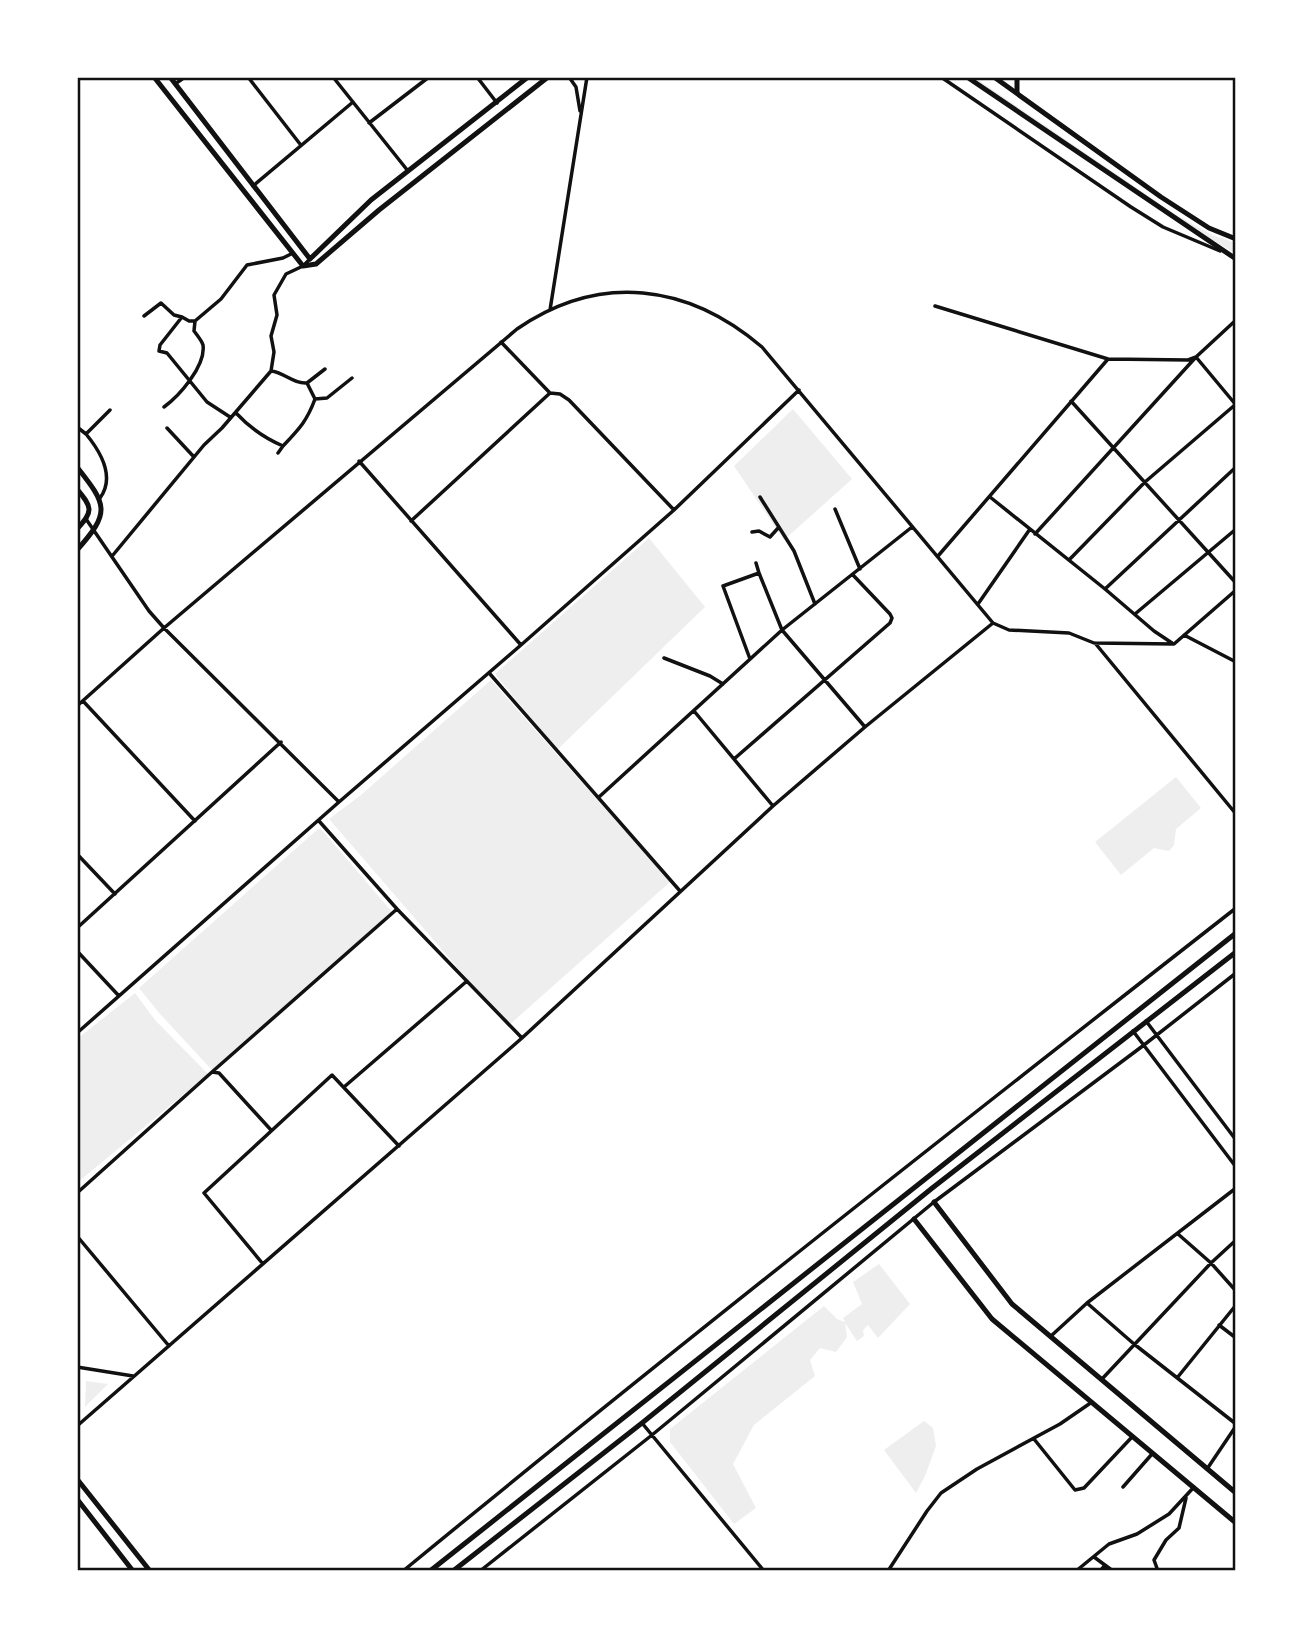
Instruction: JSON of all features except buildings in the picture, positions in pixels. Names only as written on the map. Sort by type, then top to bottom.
[{"type":"main road","points":[[154,77],[303,266],[316,264],[379,210],[548,77]]},
{"type":"main road","points":[[170,77],[310,259],[355,214],[528,77]]},
{"type":"main road","points":[[967,77],[1236,259]]},
{"type":"main road","points":[[993,77],[1161,197],[1209,228],[1236,239]]},
{"type":"main road","points":[[1017,77],[1017,92]]},
{"type":"main road","points":[[77,467],[100,498],[102,511],[95,530],[77,550]]},
{"type":"main road","points":[[77,489],[89,504],[86,519],[77,529]]},
{"type":"main road","points":[[430,1571],[1236,933]]},
{"type":"main road","points":[[453,1571],[642,1423],[931,1189],[1236,952]]},
{"type":"main road","points":[[934,1202],[1012,1304],[1236,1493]]},
{"type":"main road","points":[[914,1219],[992,1318],[1236,1522]]},
{"type":"main road","points":[[77,1479],[150,1571]]},
{"type":"main road","points":[[77,1499],[133,1571]]},
{"type":"street","points":[[176,85],[185,77]]},
{"type":"street","points":[[247,77],[300,144]]},
{"type":"street","points":[[334,77],[408,171]]},
{"type":"street","points":[[415,77],[420,84]]},
{"type":"street","points":[[369,123],[429,77]]},
{"type":"street","points":[[478,77],[497,103]]},
{"type":"street","points":[[569,77],[576,87],[580,116]]},
{"type":"street","points":[[550,310],[587,77]]},
{"type":"street","points":[[941,77],[1163,227],[1227,254]]},
{"type":"street","points":[[253,186],[353,102]]},
{"type":"street","points":[[144,316],[161,303],[174,315],[195,321],[221,299],[247,265],[283,258],[293,253]]},
{"type":"street","points":[[113,555],[194,457],[271,371],[274,352],[271,335],[277,315],[274,296],[286,274],[303,266],[310,259]]},
{"type":"street","points":[[77,706],[359,461],[527,321],[576,300],[633,290],[676,298],[715,314],[762,347],[993,623],[1009,630],[1069,633],[1094,643],[1174,644],[1236,590]]},
{"type":"street","points":[[935,306],[1108,359],[1178,361],[1196,357]]},
{"type":"street","points":[[182,317],[160,345],[159,351],[167,353],[207,402],[231,418]]},
{"type":"street","points":[[1035,534],[1196,357],[1236,320]]},
{"type":"street","points":[[164,407],[189,381],[202,356],[203,344],[194,331],[195,321]]},
{"type":"street","points":[[501,342],[550,393],[559,394],[569,400],[674,510]]},
{"type":"street","points":[[1069,560],[1145,482],[1236,404],[1196,357]]},
{"type":"street","points":[[938,556],[1108,359]]},
{"type":"street","points":[[271,371],[300,384],[307,383],[325,369]]},
{"type":"street","points":[[315,399],[327,398],[352,378]]},
{"type":"street","points":[[278,453],[310,414],[315,399],[307,383]]},
{"type":"street","points":[[77,1033],[674,510],[799,390]]},
{"type":"street","points":[[411,521],[550,393]]},
{"type":"street","points":[[1071,401],[1236,583]]},
{"type":"street","points":[[86,434],[110,410]]},
{"type":"street","points":[[236,412],[253,430],[283,446]]},
{"type":"street","points":[[167,428],[194,457]]},
{"type":"street","points":[[78,431],[86,434],[106,462],[104,492],[100,498]]},
{"type":"street","points":[[359,461],[521,645]]},
{"type":"street","points":[[1105,589],[1236,467]]},
{"type":"street","points":[[989,496],[1154,632],[1174,644]]},
{"type":"street","points":[[760,497],[794,551],[815,604]]},
{"type":"street","points":[[835,509],[860,569]]},
{"type":"street","points":[[86,519],[149,611],[164,628],[339,802]]},
{"type":"street","points":[[752,532],[759,531],[770,537],[779,527]]},
{"type":"street","points":[[599,797],[782,630],[912,527]]},
{"type":"street","points":[[978,604],[1030,529]]},
{"type":"street","points":[[1135,614],[1236,529]]},
{"type":"street","points":[[756,563],[782,630],[865,727]]},
{"type":"street","points":[[750,659],[723,586],[759,573]]},
{"type":"street","points":[[734,759],[890,623],[892,618],[852,575]]},
{"type":"street","points":[[77,1426],[522,1038],[773,806],[993,623]]},
{"type":"street","points":[[1184,635],[1236,662]]},
{"type":"street","points":[[1094,643],[1236,814]]},
{"type":"street","points":[[664,658],[723,684]]},
{"type":"street","points":[[490,673],[680,891]]},
{"type":"street","points":[[83,701],[195,821]]},
{"type":"street","points":[[694,711],[773,806]]},
{"type":"street","points":[[77,928],[281,743]]},
{"type":"street","points":[[319,821],[397,909],[522,1038]]},
{"type":"street","points":[[77,853],[115,894]]},
{"type":"street","points":[[402,1571],[913,1161],[1236,908]]},
{"type":"street","points":[[77,1193],[397,909]]},
{"type":"street","points":[[77,951],[119,996]]},
{"type":"street","points":[[480,1571],[652,1435],[934,1202],[1158,1035],[1236,973]]},
{"type":"street","points":[[344,1087],[467,981]]},
{"type":"street","points":[[1146,1021],[1236,1140]]},
{"type":"street","points":[[1133,1031],[1236,1167]]},
{"type":"street","points":[[212,1073],[219,1073],[271,1130]]},
{"type":"street","points":[[263,1264],[204,1193],[332,1075],[398,1146]]},
{"type":"street","points":[[1051,1336],[1087,1303],[1236,1188]]},
{"type":"street","points":[[1178,1234],[1211,1263],[1236,1291]]},
{"type":"street","points":[[77,1236],[169,1346]]},
{"type":"street","points":[[1102,1379],[1236,1240]]},
{"type":"street","points":[[1087,1303],[1236,1425],[1207,1469]]},
{"type":"street","points":[[1177,1378],[1236,1305]]},
{"type":"street","points":[[1219,1325],[1236,1338]]},
{"type":"street","points":[[77,1370],[134,1376]]},
{"type":"street","points":[[888,1571],[942,1493],[977,1469],[1034,1439],[1092,1402]]},
{"type":"street","points":[[642,1423],[764,1571]]},
{"type":"street","points":[[1034,1439],[1075,1490],[1084,1488],[1134,1435]]},
{"type":"street","points":[[1123,1487],[1154,1453]]},
{"type":"street","points":[[1076,1571],[1110,1544],[1137,1534],[1169,1514],[1194,1487]]},
{"type":"street","points":[[1158,1571],[1154,1559],[1166,1540],[1179,1528],[1186,1495]]},
{"type":"street","points":[[1094,1557],[1113,1571]]},
{"type":"street","points":[[1100,1571],[1105,1565]]},
{"type":"shaded area","points":[[965,77],[974,77],[1175,214],[1212,235],[1236,243],[1236,254],[1209,238]]},
{"type":"shaded area","points":[[793,409],[852,479],[784,540],[734,466]]},
{"type":"shaded area","points":[[649,538],[705,607],[557,750],[495,674]]},
{"type":"shaded area","points":[[491,680],[670,882],[508,1026],[329,819],[361,795]]},
{"type":"shaded area","points":[[1176,777],[1201,808],[1176,829],[1174,845],[1169,851],[1154,848],[1121,875],[1095,842]]},
{"type":"shaded area","points":[[321,829],[393,913],[212,1070],[139,988]]},
{"type":"shaded area","points":[[135,993],[155,1020],[208,1074],[77,1183],[77,1039]]},
{"type":"shaded area","points":[[879,1264],[910,1304],[878,1338],[868,1325],[863,1330],[864,1336],[857,1341],[845,1323],[847,1337],[836,1352],[820,1348],[810,1360],[815,1376],[754,1425],[733,1464],[756,1508],[734,1524],[670,1442],[670,1429],[824,1306],[837,1319],[845,1322],[843,1318],[862,1304],[853,1282]]},
{"type":"shaded area","points":[[86,1381],[108,1384],[85,1407]]},
{"type":"shaded area","points":[[924,1421],[933,1428],[936,1446],[916,1493],[884,1450]]}]
